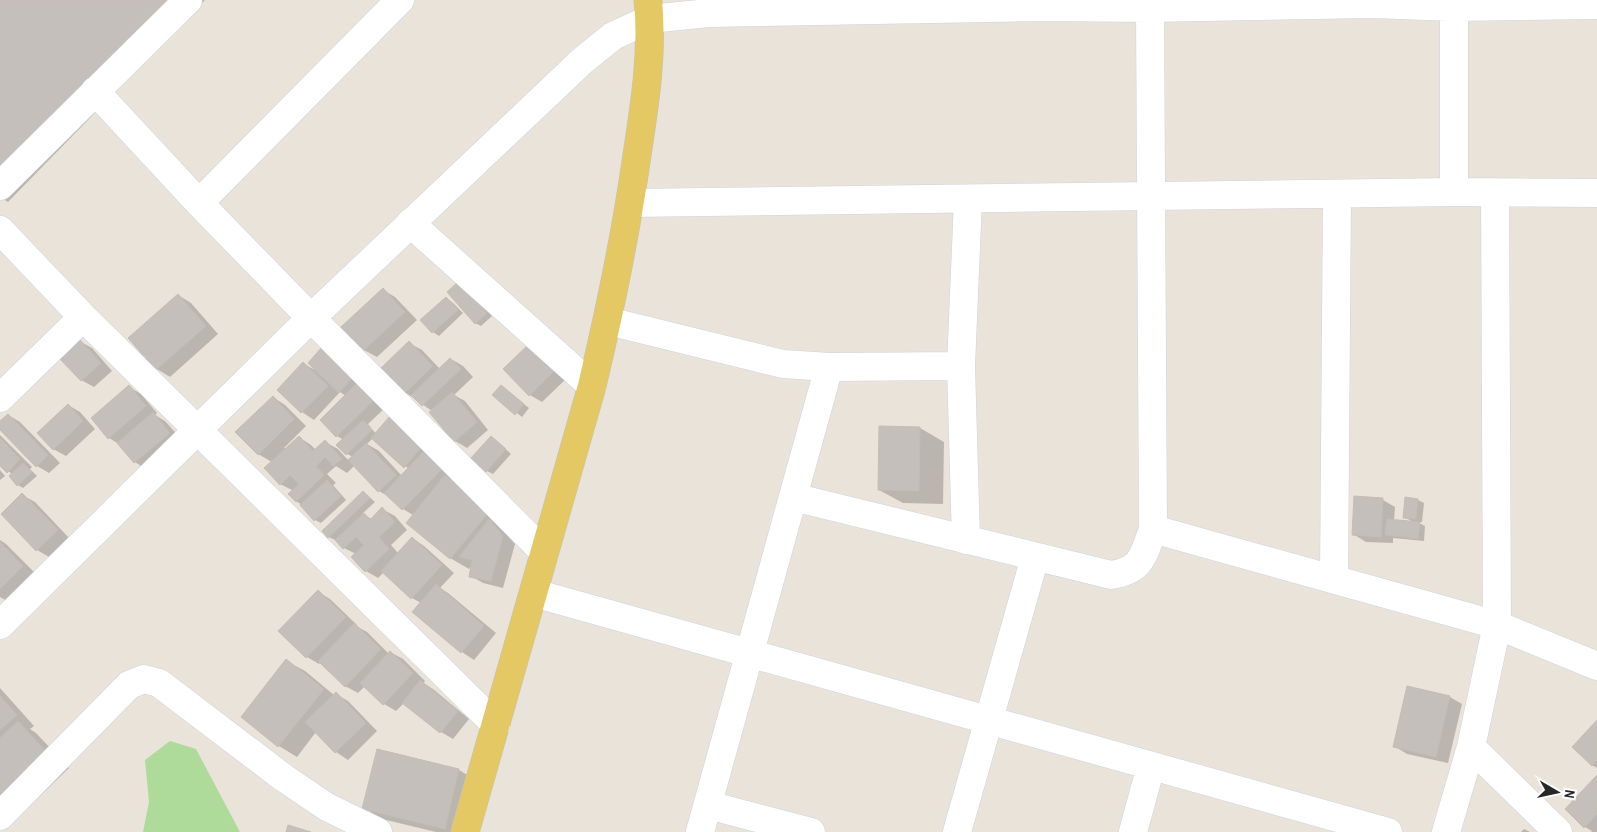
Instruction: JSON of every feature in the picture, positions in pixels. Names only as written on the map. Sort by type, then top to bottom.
[{"type":"main road","points":[[465,832],[534,594],[544,552],[592,386],[608,321],[630,203],[648,82],[649,9]]},
{"type":"street","points":[[0,186],[188,0]]},
{"type":"street","points":[[199,203],[400,0]]},
{"type":"street","points":[[0,625],[410,223],[582,61],[649,9],[1040,4],[1150,8],[1206,4],[1373,2],[1454,7],[1597,5]]},
{"type":"street","points":[[1454,7],[1454,192]]},
{"type":"street","points":[[793,497],[1111,575],[1126,573],[1143,557],[1154,529],[1150,8]]},
{"type":"street","points":[[95,92],[199,203],[311,318],[544,552]]},
{"type":"street","points":[[630,203],[968,200],[1454,192],[1597,193]]},
{"type":"street","points":[[1446,832],[1470,747],[1497,625],[1495,193]]},
{"type":"street","points":[[1334,579],[1337,194]]},
{"type":"street","points":[[966,540],[961,366],[968,200]]},
{"type":"street","points":[[410,223],[592,386]]},
{"type":"street","points":[[0,230],[83,317],[496,725]]},
{"type":"street","points":[[0,398],[83,317]]},
{"type":"street","points":[[608,321],[783,364],[829,368],[961,366]]},
{"type":"street","points":[[700,832],[829,368]]},
{"type":"street","points":[[1154,529],[1497,625],[1597,666]]},
{"type":"street","points":[[957,832],[1035,557]]},
{"type":"street","points":[[534,594],[1388,832]]},
{"type":"street","points":[[0,816],[130,685],[144,679],[159,683],[284,778],[327,807],[378,832]]},
{"type":"street","points":[[1470,747],[1558,832]]},
{"type":"street","points":[[1133,832],[1151,766]]},
{"type":"street","points":[[708,804],[796,830]]},
{"type":"green space","points":[[170,741],[196,749],[240,832],[143,832],[149,802],[145,760]]},
{"type":"building","points":[[0,0],[168,0],[0,172]]},
{"type":"building","points":[[459,281],[487,313],[475,324],[447,292]]},
{"type":"building","points":[[383,288],[405,312],[363,351],[341,327]]},
{"type":"building","points":[[178,294],[206,326],[156,370],[128,338]]},
{"type":"building","points":[[446,297],[458,310],[432,333],[420,320]]},
{"type":"building","points":[[79,339],[101,363],[81,381],[59,358]]},
{"type":"building","points":[[409,341],[433,366],[405,393],[381,368]]},
{"type":"building","points":[[530,343],[555,370],[529,396],[503,369]]},
{"type":"building","points":[[322,347],[353,377],[339,393],[308,363]]},
{"type":"building","points":[[450,358],[461,369],[422,406],[411,395]]},
{"type":"building","points":[[303,362],[328,386],[301,413],[277,390]]},
{"type":"building","points":[[357,383],[374,400],[336,437],[320,420]]},
{"type":"building","points":[[129,385],[146,406],[108,439],[91,418]]},
{"type":"building","points":[[501,385],[524,404],[515,415],[492,395]]},
{"type":"building","points":[[452,392],[477,422],[454,442],[429,412]]},
{"type":"building","points":[[273,396],[294,419],[258,455],[235,432]]},
{"type":"building","points":[[68,404],[83,421],[53,450],[37,433]]},
{"type":"building","points":[[153,412],[170,433],[134,463],[117,443]]},
{"type":"building","points":[[8,414],[48,455],[36,467],[0,430],[0,421]]},
{"type":"building","points":[[390,416],[423,445],[404,468],[371,438]]},
{"type":"building","points":[[363,420],[372,430],[346,455],[336,445]]},
{"type":"building","points":[[879,426],[920,427],[919,491],[878,490]]},
{"type":"building","points":[[299,436],[313,451],[325,440],[342,459],[333,466],[325,457],[316,466],[324,475],[296,502],[288,494],[299,484],[290,475],[280,485],[264,468]]},
{"type":"building","points":[[491,436],[506,449],[486,472],[471,458]]},
{"type":"building","points":[[0,438],[20,459],[7,473],[0,466]]},
{"type":"building","points":[[366,443],[396,475],[378,492],[348,460]]},
{"type":"building","points":[[427,448],[445,466],[402,510],[384,493]]},
{"type":"building","points":[[23,463],[32,472],[17,486],[9,476]]},
{"type":"building","points":[[445,475],[489,512],[450,559],[406,523]]},
{"type":"building","points":[[327,480],[341,496],[314,521],[300,505]]},
{"type":"building","points":[[363,491],[370,498],[328,538],[322,531]]},
{"type":"building","points":[[22,493],[58,530],[36,551],[1,514]]},
{"type":"building","points":[[1354,496],[1383,498],[1381,537],[1352,535]]},
{"type":"building","points":[[1405,497],[1418,499],[1416,519],[1403,518]]},
{"type":"building","points":[[382,507],[395,522],[379,537],[389,549],[365,572],[351,557],[364,545],[356,537],[343,549],[335,540],[364,513],[370,520]]},
{"type":"building","points":[[489,519],[503,536],[491,581],[469,577],[472,560],[459,557]]},
{"type":"building","points":[[1387,519],[1420,522],[1418,539],[1385,535]]},
{"type":"building","points":[[412,537],[442,565],[411,599],[381,571]]},
{"type":"building","points":[[0,542],[23,566],[0,589]]},
{"type":"building","points":[[436,584],[484,626],[461,653],[412,612]]},
{"type":"building","points":[[318,590],[346,617],[306,658],[278,631]]},
{"type":"building","points":[[354,623],[381,649],[345,687],[318,661]]},
{"type":"building","points":[[390,651],[413,673],[383,705],[360,683]]},
{"type":"building","points":[[286,659],[324,689],[278,747],[241,717]]},
{"type":"building","points":[[420,680],[458,711],[440,733],[402,703]]},
{"type":"building","points":[[1407,686],[1450,696],[1436,757],[1393,747]]},
{"type":"building","points":[[336,692],[366,723],[335,753],[305,722]]},
{"type":"building","points":[[0,696],[17,715],[0,730]]},
{"type":"building","points":[[1597,720],[1597,760],[1592,766],[1572,747]]},
{"type":"building","points":[[18,721],[51,757],[0,805],[0,738]]},
{"type":"building","points":[[377,749],[459,769],[445,829],[362,809]]},
{"type":"building","points":[[1597,775],[1597,814],[1584,828],[1565,809]]},
{"type":"building","points":[[288,825],[311,832],[286,832]]}]
